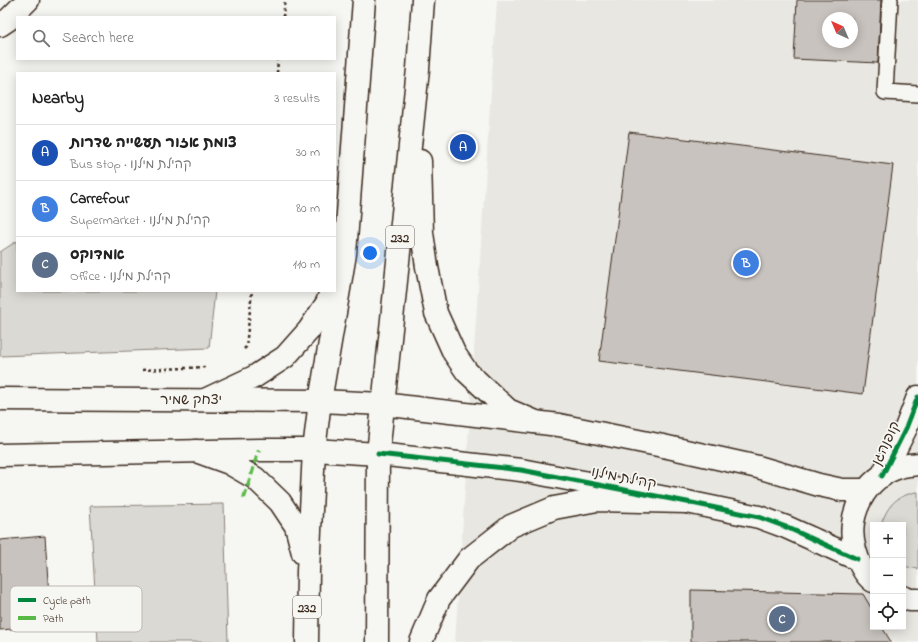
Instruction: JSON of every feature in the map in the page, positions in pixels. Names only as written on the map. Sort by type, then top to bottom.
[{"type":"main road","points":[[0,25],[9,19],[28,0]]},
{"type":"main road","name":"232","points":[[307,642],[308,572],[314,450],[320,401],[345,254],[364,0]]},
{"type":"main road","name":"232","points":[[377,642],[378,454],[418,69],[423,0]]},
{"type":"main road","points":[[418,69],[422,233],[436,312],[454,353],[467,372],[508,410],[536,422]]},
{"type":"main road","points":[[336,278],[345,254]]},
{"type":"main road","points":[[207,399],[254,377],[285,357],[309,330],[327,302],[331,292]]},
{"type":"main road","name":"קופנהגן","points":[[870,579],[857,559],[852,541],[852,523],[857,505],[874,483],[906,428],[918,397]]},
{"type":"main road","name":"יצחק שמיר","points":[[0,400],[207,399],[320,401],[382,404]]},
{"type":"main road","points":[[382,404],[559,425],[663,446],[758,468],[842,490],[874,483],[899,467],[918,464]]},
{"type":"main road","points":[[0,455],[314,450],[378,454]]},
{"type":"main road","points":[[196,451],[229,462],[255,478],[280,502],[296,526],[308,572]]},
{"type":"main road","name":"קהילת מילנו","points":[[378,454],[521,470],[758,517],[786,527],[857,559]]},
{"type":"main road","points":[[421,642],[439,598],[469,559],[510,526],[554,508],[597,500],[686,502]]},
{"type":"lane","points":[[890,0],[885,92],[918,94]]},
{"type":"path","points":[[283,16],[285,0]]},
{"type":"path","points":[[277,72],[278,60]]},
{"type":"path","points":[[241,353],[246,347],[252,292]]},
{"type":"path","points":[[135,370],[214,367]]},
{"type":"shaded area","points":[[497,0],[918,0],[918,642],[455,642]]},
{"type":"shaded area","points":[[16,242],[16,292],[215,292],[209,348],[0,356],[0,252]]},
{"type":"shaded area","points":[[918,492],[918,569],[906,567],[906,522],[882,522],[890,506],[898,499]]},
{"type":"shaded area","points":[[224,504],[228,642],[98,642],[97,632],[142,632],[142,586],[95,586],[90,506]]},
{"type":"building","points":[[797,0],[881,0],[878,63],[794,59]]},
{"type":"building","points":[[629,132],[893,165],[863,394],[599,361]]},
{"type":"building","points":[[45,536],[48,586],[10,586],[10,629],[0,630],[0,540]]},
{"type":"building","points":[[691,590],[863,594],[870,606],[870,630],[884,630],[891,642],[691,642]]},
{"type":"marked path","points":[[244,498],[259,450]]},
{"type":"cycle path","points":[[882,476],[906,428],[918,397]]},
{"type":"cycle path","points":[[378,454],[521,470],[759,517],[786,527],[857,559]]},
{"type":"place","name":"צומת אזור תעשייה שדרות","points":[[463,147]]},
{"type":"place","name":"Carrefour","points":[[746,263]]},
{"type":"place","name":"אמדוקס","points":[[782,619]]}]
